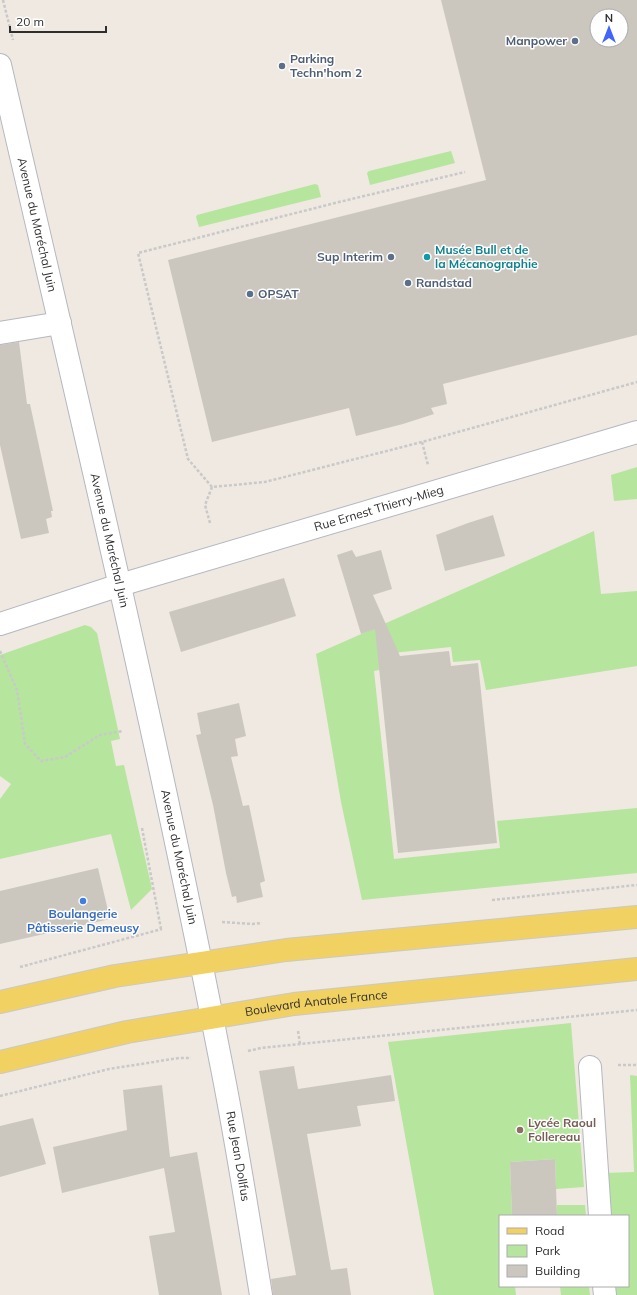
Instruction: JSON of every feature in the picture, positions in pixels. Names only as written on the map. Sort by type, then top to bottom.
[{"type":"main road","points":[[0,1002],[115,976],[201,962],[321,946],[637,917]]},
{"type":"main road","name":"Boulevard Anatole France","points":[[0,1062],[127,1032],[294,1004],[637,969]]},
{"type":"street","name":"Avenue du Maréchal Juin","points":[[0,65],[120,585],[201,962],[211,1018]]},
{"type":"street","points":[[0,333],[60,323]]},
{"type":"street","name":"Rue Ernest Thierry-Mieg","points":[[0,624],[120,585],[637,432]]},
{"type":"street","name":"Rue Jean Dollfus","points":[[211,1018],[220,1058],[262,1295]]},
{"type":"street","points":[[590,1067],[600,1215]]},
{"type":"path","points":[[212,487],[188,459],[138,253],[465,172]]},
{"type":"path","points":[[212,487],[266,482],[422,442],[637,382]]},
{"type":"path","points":[[422,442],[427,461]]},
{"type":"path","points":[[210,523],[205,505],[212,487]]},
{"type":"path","points":[[0,651],[17,690],[25,744],[41,761],[65,757],[100,735],[124,731]]},
{"type":"path","points":[[0,1096],[109,1069],[179,1058],[220,1058],[261,1048],[637,1010]]},
{"type":"green space","points":[[451,151],[455,163],[370,185],[367,173],[369,171]]},
{"type":"green space","points":[[315,184],[318,185],[321,197],[199,227],[196,217],[197,215]]},
{"type":"green space","points":[[637,467],[637,499],[614,501],[611,475]]},
{"type":"green space","points":[[594,531],[601,594],[637,591],[637,666],[486,690],[480,660],[453,662],[451,647],[383,654],[385,669],[374,671],[394,859],[500,848],[497,821],[637,808],[637,873],[362,900],[341,802],[316,654]]},
{"type":"green space","points":[[85,625],[91,627],[97,633],[120,739],[111,741],[116,766],[124,765],[152,889],[131,910],[111,834],[0,859],[0,799],[11,784],[0,776],[0,655]]},
{"type":"green space","name":"Lycée Raoul Follereau","points":[[571,1023],[584,1187],[556,1189],[555,1159],[510,1162],[512,1215],[499,1215],[499,1287],[515,1287],[516,1295],[434,1295],[388,1042]]},
{"type":"green space","points":[[630,1075],[637,1076],[637,1295],[611,1295],[609,1287],[629,1287],[629,1215],[605,1215],[603,1173],[634,1172]]},
{"type":"green space","points":[[557,1205],[585,1205],[586,1215],[557,1215]]},
{"type":"green space","points":[[560,1287],[589,1287],[590,1295],[561,1295]]},
{"type":"building","points":[[441,0],[637,0],[637,335],[443,384],[447,404],[431,408],[434,414],[403,424],[356,436],[349,408],[212,442],[168,260],[486,180]]},
{"type":"building","points":[[19,342],[27,404],[30,404],[53,511],[51,511],[52,517],[46,519],[49,533],[21,539],[0,445],[0,345]]},
{"type":"building","points":[[493,515],[505,556],[445,571],[436,535]]},
{"type":"building","points":[[352,550],[356,557],[381,550],[392,589],[373,595],[400,656],[449,651],[451,666],[478,663],[497,843],[398,853],[375,629],[361,634],[337,555]]},
{"type":"building","points":[[284,578],[296,616],[181,652],[169,612]]},
{"type":"building","points":[[239,703],[246,736],[235,739],[238,756],[231,757],[243,806],[249,805],[265,881],[260,883],[263,897],[237,903],[236,896],[232,897],[226,873],[213,805],[196,735],[201,734],[197,713]]},
{"type":"building","points":[[98,868],[110,919],[0,944],[0,891]]},
{"type":"building","points":[[294,1066],[298,1089],[391,1075],[395,1101],[357,1106],[361,1126],[307,1134],[331,1270],[347,1268],[351,1295],[273,1295],[271,1279],[296,1275],[259,1071]]},
{"type":"building","points":[[162,1085],[170,1157],[197,1152],[222,1295],[159,1295],[149,1236],[175,1232],[164,1168],[62,1193],[53,1147],[127,1130],[123,1090]]},
{"type":"building","points":[[33,1118],[46,1164],[0,1177],[0,1126]]},
{"type":"building","points":[[555,1159],[557,1215],[512,1215],[510,1162]]},
{"type":"place","name":"Manpower","points":[[575,41]]},
{"type":"place","name":"Parking Techn'hom 2","points":[[282,66]]},
{"type":"place","name":"Sup Interim","points":[[391,257]]},
{"type":"place","name":"Musée Bull et de la Mécanographie","points":[[427,257]]},
{"type":"place","name":"Randstad","points":[[408,283]]},
{"type":"place","name":"OPSAT","points":[[250,294]]},
{"type":"place","name":"Boulangerie Pâtisserie Demeusy","points":[[83,901]]},
{"type":"place","name":"Lycée Raoul Follereau","points":[[520,1130]]}]
